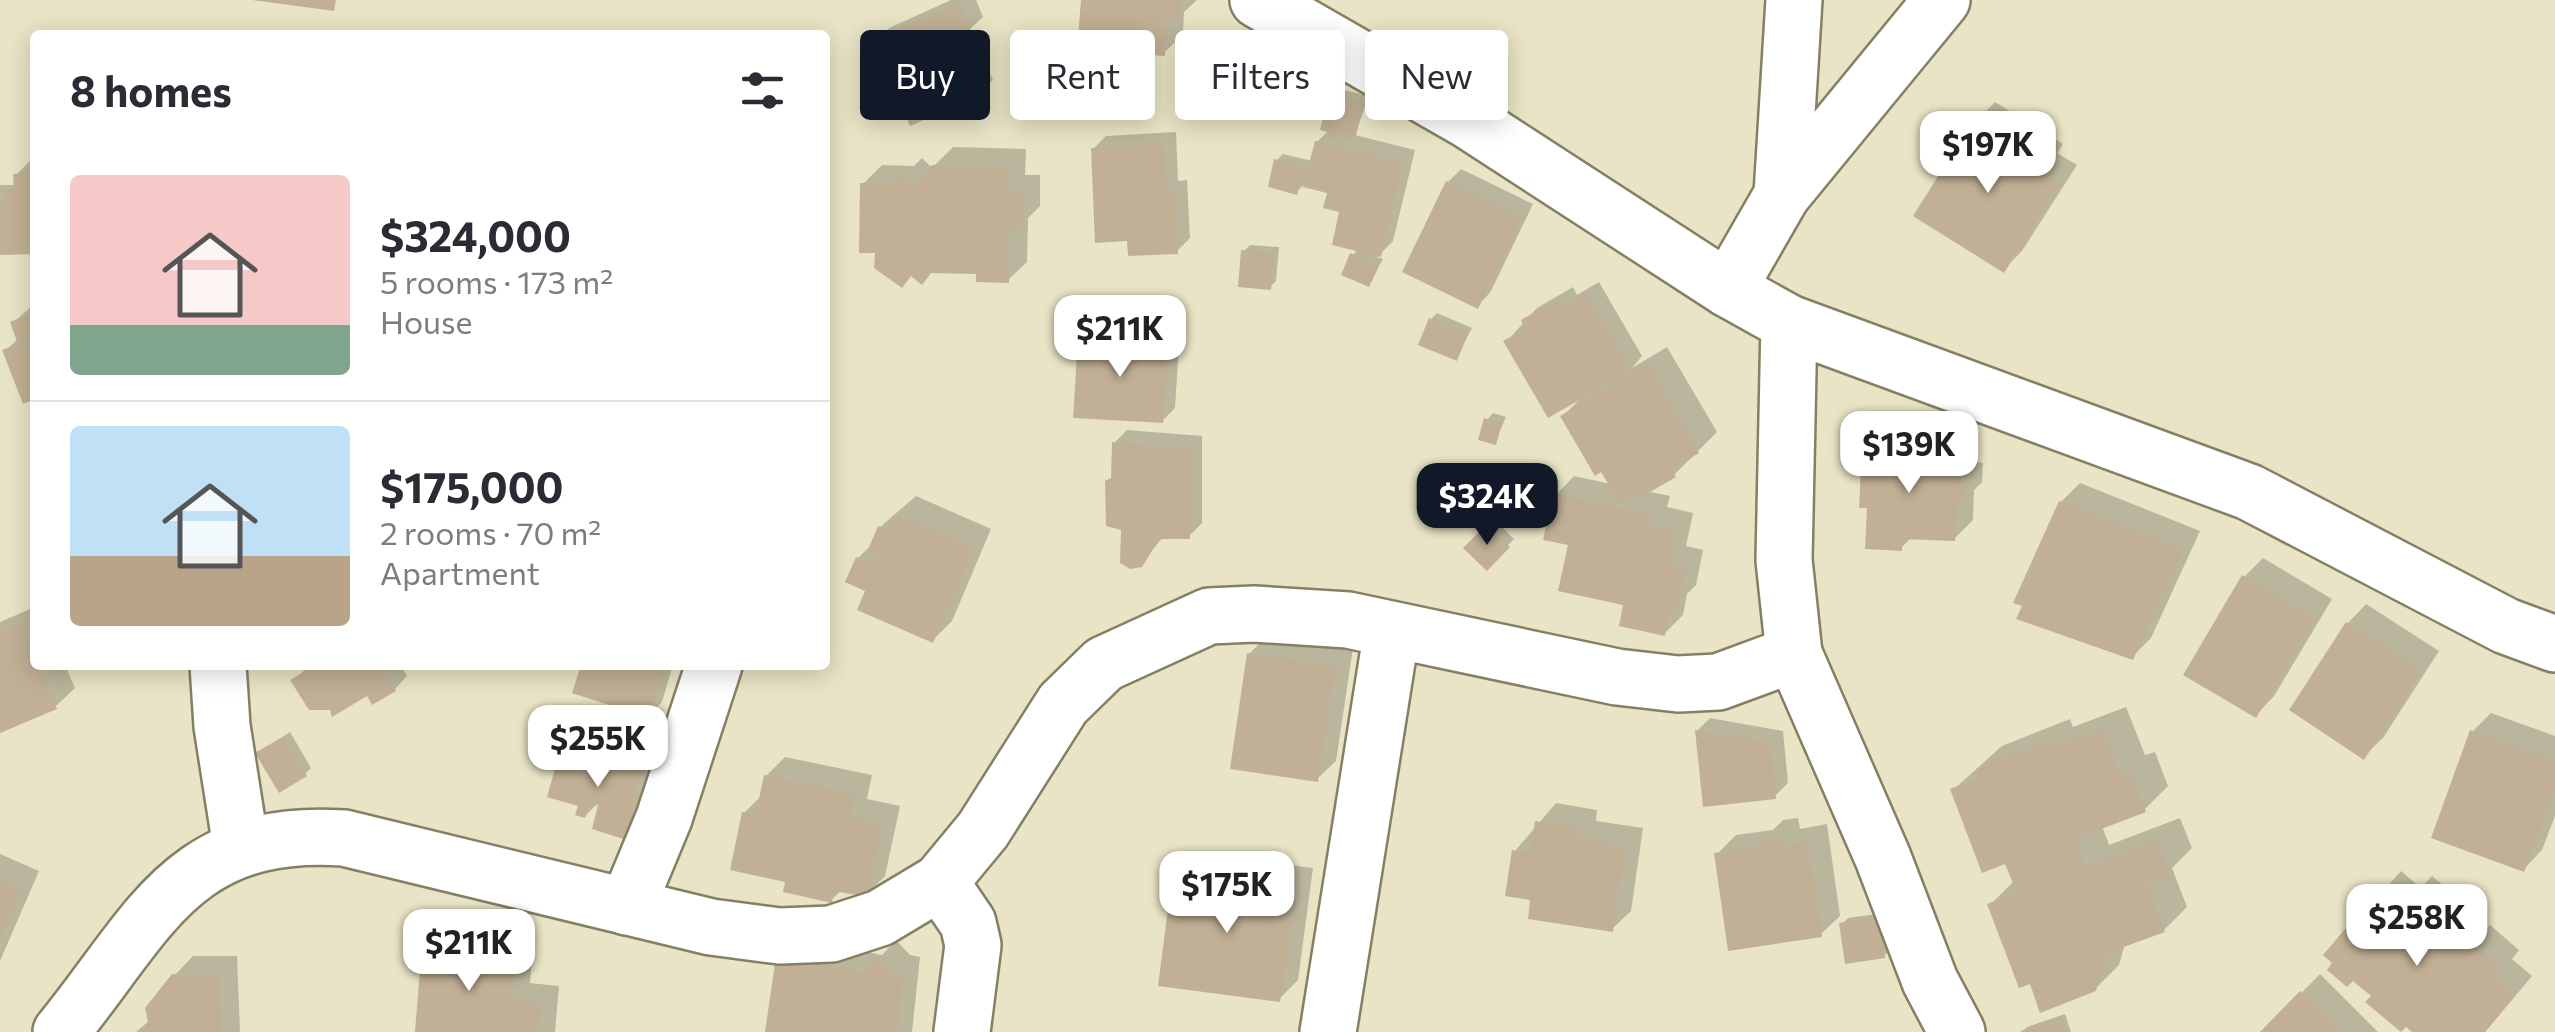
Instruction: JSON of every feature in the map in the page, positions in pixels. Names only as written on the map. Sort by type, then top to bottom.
[{"type":"street","points":[[1258,0],[1469,121],[1728,289],[1790,323],[2248,492],[2506,626],[2555,644]]},
{"type":"street","points":[[1782,195],[1794,0]]},
{"type":"street","points":[[1728,289],[1782,195],[1942,0]]},
{"type":"street","points":[[1790,323],[1784,560],[1794,654],[1883,858],[1930,980],[1957,1032]]},
{"type":"street","points":[[61,1032],[153,911],[203,866],[241,847],[304,836],[344,838],[710,927],[780,936],[831,934],[880,918],[940,882],[983,830],[1063,704],[1104,664],[1209,616],[1254,614],[1348,620],[1617,677],[1678,684],[1718,682],[1794,654]]},
{"type":"street","points":[[1328,1032],[1392,630]]},
{"type":"street","points":[[218,670],[222,726],[241,847]]},
{"type":"street","points":[[627,906],[664,818],[712,670]]},
{"type":"street","points":[[940,882],[968,923],[972,945],[962,1032]]},
{"type":"building","points":[[252,0],[336,0],[334,11]]},
{"type":"building","points":[[1081,0],[1181,0],[1180,20],[1167,19],[1165,56],[1155,55],[1155,30],[1079,30]]},
{"type":"building","points":[[959,2],[970,30],[896,30]]},
{"type":"building","points":[[1345,97],[1364,102],[1355,139],[1320,130],[1322,120],[1345,120]]},
{"type":"building","points":[[1974,119],[2046,164],[2040,172],[2060,184],[2004,273],[1913,216]]},
{"type":"building","points":[[1315,141],[1403,162],[1381,257],[1332,245],[1339,212],[1323,208],[1327,193],[1303,187]]},
{"type":"building","points":[[1164,144],[1166,193],[1175,192],[1178,254],[1128,256],[1127,241],[1095,243],[1091,148]]},
{"type":"building","points":[[1274,159],[1305,166],[1297,195],[1268,187]]},
{"type":"building","points":[[932,165],[1008,167],[1007,193],[1022,193],[1022,228],[1010,228],[1009,283],[976,282],[976,274],[931,273],[922,285],[911,276],[902,288],[874,268],[875,253],[859,253],[860,183],[893,183],[901,175],[912,186]]},
{"type":"building","points":[[30,173],[30,254],[0,255],[0,202],[7,202],[6,190],[14,189],[13,174]]},
{"type":"building","points":[[1446,181],[1522,218],[1478,309],[1402,272]]},
{"type":"building","points":[[1241,250],[1274,253],[1271,290],[1238,287]]},
{"type":"building","points":[[1350,253],[1379,266],[1369,287],[1341,275]]},
{"type":"building","points":[[1585,293],[1630,371],[1548,418],[1503,341],[1525,329],[1521,320],[1560,297],[1564,306]]},
{"type":"building","points":[[30,314],[30,401],[23,404],[2,350],[18,344],[10,322]]},
{"type":"building","points":[[1429,318],[1468,334],[1457,361],[1418,345]]},
{"type":"building","points":[[1078,337],[1168,342],[1163,423],[1073,418]]},
{"type":"building","points":[[1648,364],[1699,453],[1672,469],[1676,477],[1638,499],[1634,493],[1619,502],[1601,472],[1595,476],[1560,416]]},
{"type":"building","points":[[1484,418],[1502,423],[1496,445],[1478,440]]},
{"type":"building","points":[[1112,442],[1190,448],[1190,539],[1159,539],[1142,567],[1130,569],[1120,563],[1121,530],[1106,526],[1105,481],[1111,478]]},
{"type":"building","points":[[1862,447],[1959,452],[1958,480],[1965,481],[1964,503],[1957,503],[1955,541],[1902,539],[1902,551],[1865,549],[1867,508],[1859,508]]},
{"type":"building","points":[[1553,494],[1652,515],[1650,526],[1676,532],[1669,565],[1686,569],[1678,607],[1671,605],[1665,636],[1619,626],[1623,605],[1558,591],[1568,545],[1543,540]]},
{"type":"building","points":[[2059,501],[2183,550],[2133,660],[2016,619],[2022,606],[2013,603]]},
{"type":"building","points":[[895,514],[974,548],[933,643],[857,610],[865,591],[845,582],[856,557],[874,564],[879,555],[868,550],[878,526],[888,530]]},
{"type":"building","points":[[1487,524],[1510,547],[1487,571],[1463,548]]},
{"type":"building","points":[[2242,575],[2315,618],[2256,718],[2183,675]]},
{"type":"building","points":[[21,622],[30,650],[30,670],[41,670],[57,709],[0,733],[0,631]]},
{"type":"building","points":[[2346,622],[2422,670],[2364,760],[2289,710]]},
{"type":"building","points":[[1247,653],[1335,666],[1318,782],[1230,769]]},
{"type":"building","points":[[307,670],[384,670],[396,691],[372,705],[367,696],[332,717],[330,710],[309,710],[290,680]]},
{"type":"building","points":[[579,670],[664,670],[649,718],[572,693]]},
{"type":"building","points":[[2102,728],[2121,777],[2131,774],[2146,812],[2075,839],[2086,867],[2156,840],[2170,874],[2146,883],[2165,932],[2107,953],[2096,991],[2040,1013],[2030,984],[2019,988],[1987,904],[2017,893],[2005,864],[1982,873],[1950,789],[1979,778],[1976,769],[2047,741],[2049,749]]},
{"type":"building","points":[[1695,730],[1770,743],[1776,799],[1703,807]]},
{"type":"building","points":[[2470,730],[2555,761],[2555,787],[2524,872],[2431,838]]},
{"type":"building","points":[[284,736],[307,776],[279,793],[255,753]]},
{"type":"building","points":[[564,737],[591,745],[588,756],[640,771],[634,795],[646,798],[633,842],[592,829],[598,805],[590,803],[585,818],[575,815],[578,806],[547,797]]},
{"type":"building","points":[[764,775],[855,794],[850,817],[882,825],[867,897],[834,891],[832,903],[783,892],[785,882],[730,870],[742,812],[756,814]]},
{"type":"building","points":[[1535,821],[1580,828],[1578,839],[1625,847],[1613,932],[1528,919],[1530,900],[1505,896],[1512,850],[1530,853]]},
{"type":"building","points":[[1780,836],[1781,846],[1808,842],[1822,937],[1728,951],[1714,853],[1762,846],[1761,838]]},
{"type":"building","points":[[1173,870],[1296,886],[1280,1002],[1158,986]]},
{"type":"building","points":[[0,880],[22,891],[0,941]]},
{"type":"building","points":[[2380,888],[2401,906],[2412,893],[2449,924],[2441,934],[2462,952],[2469,942],[2502,970],[2495,979],[2515,996],[2485,1032],[2412,1032],[2406,1027],[2401,1032],[2365,1002],[2371,996],[2353,981],[2347,987],[2327,970],[2332,963],[2323,955]]},
{"type":"building","points":[[1879,917],[1885,958],[1845,964],[1839,923]]},
{"type":"building","points":[[422,944],[488,950],[487,963],[515,965],[513,1001],[541,1004],[538,1032],[415,1032]]},
{"type":"building","points":[[803,956],[810,962],[862,973],[876,956],[891,973],[902,976],[898,1032],[765,1032],[776,957]]},
{"type":"building","points":[[172,974],[219,974],[221,1032],[139,1032],[148,1022],[145,1008]]},
{"type":"building","points":[[2300,991],[2341,1032],[2260,1032]]},
{"type":"building","points":[[2059,1018],[2064,1032],[2021,1032],[2021,1031]]}]
